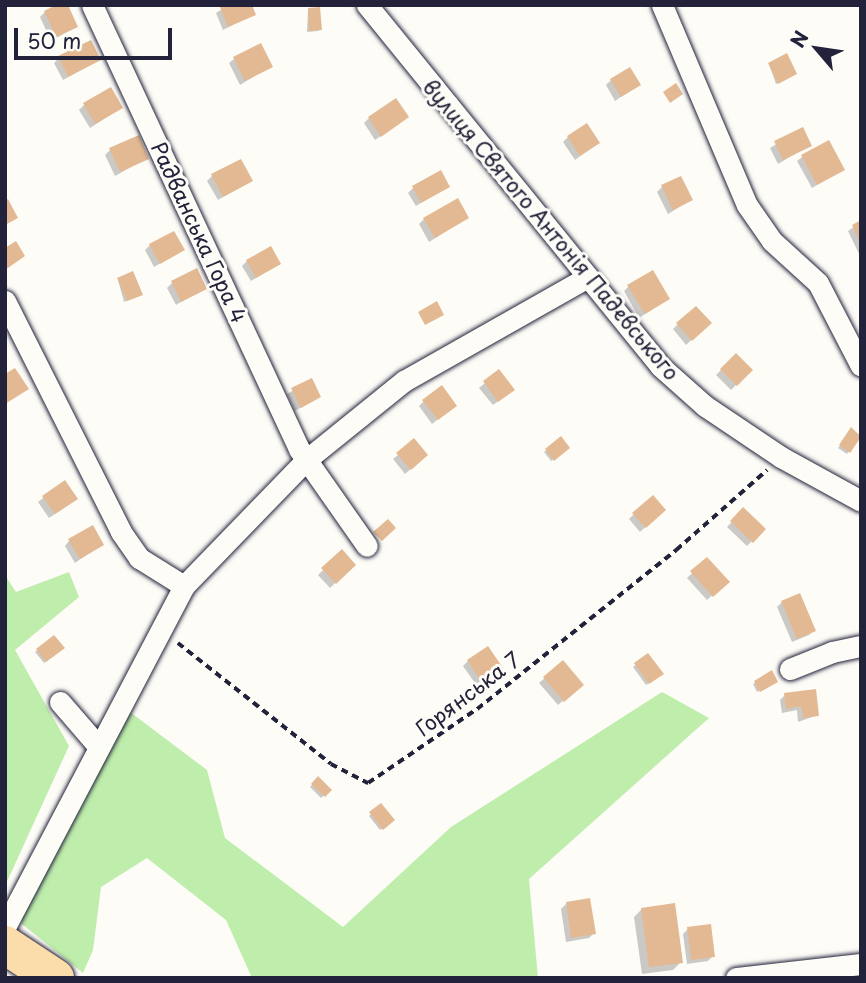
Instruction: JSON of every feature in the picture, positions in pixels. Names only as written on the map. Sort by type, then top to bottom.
[{"type":"highway","points":[[5,945],[55,978]]},
{"type":"street","name":"Радванська Гора 4","points":[[92,5],[306,460],[367,546]]},
{"type":"street","name":"вулиця Святого Антонія Падевського","points":[[367,5],[660,366],[705,406],[781,457],[861,501]]},
{"type":"street","points":[[662,5],[747,205],[772,241],[818,283],[861,366]]},
{"type":"street","points":[[5,927],[159,629],[184,586],[306,460],[404,382],[587,277]]},
{"type":"street","points":[[5,301],[121,532],[139,558],[184,586]]},
{"type":"street","points":[[790,669],[832,652],[861,646]]},
{"type":"street","points":[[60,702],[98,746]]},
{"type":"street","points":[[736,978],[861,964]]},
{"type":"path","name":"Горянська 7","points":[[159,629],[331,764],[368,783],[477,709],[676,550],[781,457]]},
{"type":"green space","points":[[69,572],[79,597],[15,650],[69,746],[5,886],[5,575],[16,592]]},
{"type":"green space","points":[[662,692],[709,718],[529,879],[538,978],[252,978],[226,920],[147,858],[101,887],[93,950],[83,973],[22,924],[21,912],[126,709],[207,770],[225,838],[343,927],[451,827]]},
{"type":"building","points":[[56,5],[68,5],[78,27],[56,37],[44,11]]},
{"type":"building","points":[[252,5],[256,15],[228,27],[220,7]]},
{"type":"building","points":[[320,7],[322,30],[309,31],[308,8]]},
{"type":"building","points":[[91,40],[101,60],[68,77],[58,56]]},
{"type":"building","points":[[261,43],[273,67],[245,81],[233,57]]},
{"type":"building","points":[[787,53],[797,74],[778,84],[768,63]]},
{"type":"building","points":[[630,67],[641,85],[621,97],[610,79]]},
{"type":"building","points":[[676,83],[683,94],[670,103],[663,92]]},
{"type":"building","points":[[111,87],[123,108],[95,124],[83,103]]},
{"type":"building","points":[[396,98],[409,117],[381,137],[368,117]]},
{"type":"building","points":[[587,123],[600,143],[580,156],[567,136]]},
{"type":"building","points":[[803,127],[812,146],[783,160],[774,141]]},
{"type":"building","points":[[139,135],[149,159],[120,172],[109,148]]},
{"type":"building","points":[[829,140],[845,170],[817,185],[801,155]]},
{"type":"building","points":[[241,159],[253,181],[223,197],[211,174]]},
{"type":"building","points":[[441,170],[450,187],[421,203],[412,186]]},
{"type":"building","points":[[681,176],[693,200],[673,210],[661,185]]},
{"type":"building","points":[[458,198],[469,218],[435,238],[423,218]]},
{"type":"building","points":[[8,199],[18,218],[5,225],[5,201]]},
{"type":"building","points":[[861,220],[861,244],[852,225]]},
{"type":"building","points":[[174,231],[185,250],[160,264],[149,244]]},
{"type":"building","points":[[16,241],[25,256],[5,270],[5,248]]},
{"type":"building","points":[[271,246],[281,264],[256,278],[246,260]]},
{"type":"building","points":[[197,268],[207,289],[181,302],[171,281]]},
{"type":"building","points":[[653,270],[670,299],[645,314],[627,285]]},
{"type":"building","points":[[133,271],[143,295],[127,301],[117,278]]},
{"type":"building","points":[[437,301],[444,315],[425,325],[418,312]]},
{"type":"building","points":[[696,306],[712,323],[692,341],[676,323]]},
{"type":"building","points":[[736,353],[753,370],[737,386],[720,369]]},
{"type":"building","points":[[15,368],[29,389],[5,404],[5,374]]},
{"type":"building","points":[[499,369],[515,390],[498,402],[483,381]]},
{"type":"building","points":[[312,378],[321,397],[301,408],[291,388]]},
{"type":"building","points":[[442,385],[457,406],[438,420],[422,400]]},
{"type":"building","points":[[851,427],[861,437],[850,453],[839,445]]},
{"type":"building","points":[[561,436],[570,448],[554,461],[545,449]]},
{"type":"building","points":[[414,438],[428,455],[411,470],[396,453]]},
{"type":"building","points":[[65,480],[78,499],[55,514],[42,496]]},
{"type":"building","points":[[653,495],[666,510],[646,528],[632,513]]},
{"type":"building","points":[[743,507],[766,529],[753,543],[730,521]]},
{"type":"building","points":[[388,519],[396,528],[382,541],[373,532]]},
{"type":"building","points":[[93,525],[104,545],[80,559],[68,539]]},
{"type":"building","points":[[342,549],[356,565],[336,584],[321,568]]},
{"type":"building","points":[[707,557],[730,582],[713,597],[690,571]]},
{"type":"building","points":[[800,593],[816,631],[797,639],[781,601]]},
{"type":"building","points":[[54,635],[65,648],[46,662],[36,649]]},
{"type":"building","points":[[488,646],[503,668],[482,682],[467,660]]},
{"type":"building","points":[[648,653],[664,674],[649,684],[634,663]]},
{"type":"building","points":[[563,660],[584,685],[564,702],[543,677]]},
{"type":"building","points":[[772,670],[778,682],[760,692],[754,681]]},
{"type":"building","points":[[816,689],[819,716],[803,718],[801,706],[786,709],[784,693]]},
{"type":"building","points":[[318,776],[332,790],[325,797],[311,784]]},
{"type":"building","points":[[381,803],[395,820],[383,830],[369,812]]},
{"type":"building","points":[[590,898],[596,934],[571,938],[566,902]]},
{"type":"building","points":[[675,903],[683,963],[649,967],[641,908]]},
{"type":"building","points":[[711,924],[715,957],[691,960],[687,927]]}]
